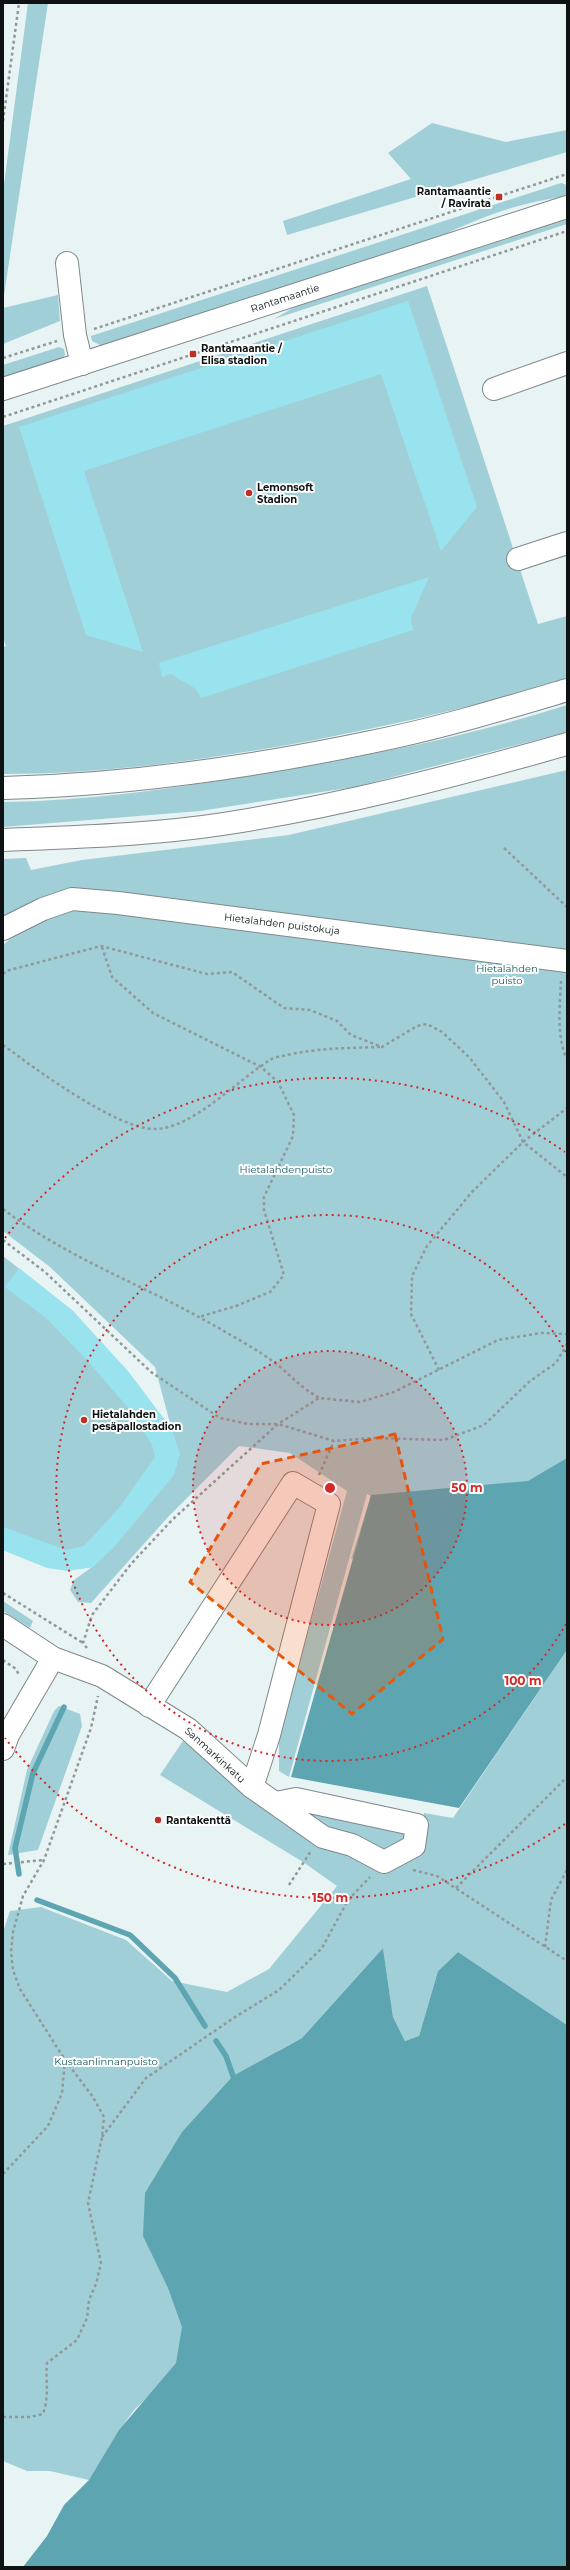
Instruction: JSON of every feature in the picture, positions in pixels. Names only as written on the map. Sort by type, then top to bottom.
[{"type":"main road","name":"Rantamaantie","points":[[3,389],[567,207]]},
{"type":"main road","points":[[67,263],[75,335],[82,364]]},
{"type":"main road","points":[[494,389],[567,363]]},
{"type":"main road","points":[[518,559],[567,544]]},
{"type":"main road","points":[[6,788],[78,784],[194,771],[290,757],[372,742],[567,690]]},
{"type":"main road","points":[[3,840],[113,835],[223,824],[416,786],[567,744]]},
{"type":"main road","name":"Hietalahden puistokuja","points":[[3,929],[43,909],[72,900],[118,903],[565,961]]},
{"type":"main road","points":[[149,1706],[293,1483],[329,1504],[269,1735],[252,1787]]},
{"type":"main road","name":"Sanmarkinkatu","points":[[3,1625],[53,1658],[102,1676],[188,1729],[252,1787],[322,1837],[352,1845],[384,1862]]},
{"type":"main road","points":[[3,1749],[8,1735],[53,1658]]},
{"type":"main road","points":[[276,1804],[296,1799],[417,1826],[414,1846],[384,1862]]},
{"type":"path","points":[[3,121],[19,3]]},
{"type":"path","points":[[3,358],[567,174]]},
{"type":"path","points":[[3,416],[567,231]]},
{"type":"path","points":[[504,848],[567,907]]},
{"type":"path","points":[[102,946],[112,978],[153,1013],[261,1067],[278,1082],[294,1115],[293,1136],[264,1198],[264,1210],[284,1276],[270,1292],[236,1306],[199,1317]]},
{"type":"path","points":[[3,974],[6,971],[102,946],[207,974],[232,972],[253,984],[284,1008],[310,1010],[338,1021],[351,1035],[382,1047]]},
{"type":"path","points":[[565,961],[560,1015],[563,1052],[567,1059]]},
{"type":"path","points":[[3,1045],[57,1085],[134,1126],[155,1129],[174,1126],[238,1085],[271,1059],[314,1049],[382,1047],[417,1026],[427,1024],[442,1032],[469,1057],[504,1102],[523,1142],[567,1177]]},
{"type":"path","points":[[440,1370],[411,1314],[412,1276],[427,1246],[472,1192],[523,1142],[567,1108]]},
{"type":"path","points":[[3,1209],[24,1225],[94,1266],[199,1317],[278,1366],[297,1385],[319,1398],[360,1402],[394,1392],[498,1340],[541,1333],[567,1334]]},
{"type":"path","points":[[3,1240],[45,1272],[151,1372],[220,1418],[248,1424],[278,1424],[334,1441],[372,1438],[444,1440],[484,1425],[530,1381],[556,1363],[567,1344]]},
{"type":"path","points":[[83,1643],[92,1615],[131,1564],[172,1520],[278,1424],[319,1398]]},
{"type":"path","points":[[310,1493],[334,1441]]},
{"type":"path","points":[[3,1593],[83,1643],[88,1649]]},
{"type":"path","points":[[3,1660],[16,1669],[19,1675],[18,1679]]},
{"type":"path","points":[[3,2417],[30,2418],[43,2414],[49,2390],[46,2375],[47,2364],[78,2340],[87,2318],[89,2300],[96,2284],[101,2263],[88,2203],[102,2138],[104,2117],[92,2097],[65,2060],[20,1989],[13,1970],[11,1952],[13,1932],[24,1896],[44,1860],[91,1728],[102,1676]]},
{"type":"path","points":[[456,1888],[567,1777]]},
{"type":"path","points":[[289,1885],[322,1837]]},
{"type":"path","points":[[3,1864],[44,1860]]},
{"type":"path","points":[[102,2138],[146,2078],[235,2017],[279,1990],[317,1954],[322,1948],[348,1900],[384,1862],[437,1876],[567,1961]]},
{"type":"path","points":[[545,1947],[551,1900],[567,1870]]},
{"type":"path","points":[[3,2174],[48,2126],[62,2093],[65,2060]]},
{"type":"highlighted area","points":[[395,1434],[443,1639],[352,1714],[190,1582],[261,1464]]},
{"type":"green space","points":[[28,3],[48,3],[3,302],[3,192]]},
{"type":"green space","points":[[432,123],[506,142],[567,130],[567,152],[287,235],[283,221],[411,179],[388,153]]},
{"type":"green space","points":[[561,183],[567,185],[567,196],[548,199],[500,211],[437,238],[104,347],[92,341],[91,336]]},
{"type":"green space","points":[[567,220],[567,224],[274,319],[298,305]]},
{"type":"green space","name":"Lemonsoft Stadion","points":[[427,286],[538,624],[567,616],[567,678],[505,697],[442,713],[347,734],[276,747],[198,759],[120,768],[3,774],[3,647],[6,646],[3,637],[3,426]]},
{"type":"green space","points":[[58,295],[60,321],[3,344],[3,308]]},
{"type":"green space","points":[[59,347],[64,349],[65,355],[60,362],[3,378],[3,365]]},
{"type":"green space","points":[[567,705],[567,732],[354,787],[200,811],[3,827],[3,802],[97,797],[190,785],[292,768],[411,746],[529,717]]},
{"type":"green space","name":"Hietalahdenpuisto","points":[[567,770],[567,1516],[351,1559],[371,1496],[367,1494],[289,1777],[279,1771],[279,1738],[347,1491],[290,1453],[239,1446],[168,1517],[91,1603],[78,1602],[70,1590],[74,1580],[92,1567],[78,1569],[56,1568],[36,1563],[3,1550],[3,1256],[73,1311],[171,1427],[155,1367],[50,1267],[3,1231],[3,945],[15,935],[20,909],[3,921],[3,859],[26,858],[31,870],[82,860],[289,835]]},
{"type":"green space","points":[[3,1601],[33,1621],[30,1628],[3,1611]]},
{"type":"green space","name":"Kustaanlinnanpuisto","points":[[567,1650],[567,2025],[458,1952],[438,1971],[419,2036],[405,2041],[393,2017],[383,1948],[302,2038],[278,2051],[245,2303],[134,2410],[114,2441],[110,2450],[97,2495],[89,2480],[50,2471],[27,2471],[3,2461],[3,1932],[10,1911],[41,1907],[126,1940],[172,1981],[227,1992],[269,1969],[337,1886],[303,1862],[160,1775],[183,1741],[308,1838],[360,1861],[417,1851],[424,1813],[453,1818]]},
{"type":"green space","points":[[59,1706],[80,1714],[82,1726],[38,1850],[8,1855],[27,1770],[54,1711]]},
{"type":"green space","points":[[298,1803],[411,1829],[408,1844],[383,1855],[322,1831]]},
{"type":"shaded area","points":[[567,1458],[567,1650],[459,1808],[291,1777],[371,1495],[528,1481]]},
{"type":"shaded area","points":[[383,1948],[393,2017],[405,2041],[419,2036],[438,1971],[458,1952],[567,2025],[567,2567],[23,2567],[47,2536],[64,2505],[89,2480],[119,2430],[176,2363],[182,2327],[168,2288],[143,2236],[145,2193],[182,2132],[233,2076],[302,2038]]},
{"type":"building","points":[[408,301],[477,507],[441,551],[381,374],[84,471],[143,652],[86,635],[19,427]]},
{"type":"building","points":[[429,577],[411,618],[413,630],[201,698],[196,689],[171,674],[162,677],[159,663]]},
{"type":"building","points":[[19,1268],[73,1311],[128,1371],[171,1428],[180,1454],[174,1475],[114,1547],[93,1567],[68,1571],[47,1568],[3,1550],[3,1527],[66,1550],[84,1546],[119,1508],[155,1457],[152,1445],[131,1411],[86,1359],[46,1318],[5,1287]]},
{"type":"waterway","points":[[19,1874],[15,1848],[33,1773],[64,1707]]},
{"type":"waterway","points":[[37,1900],[130,1935],[175,1978],[205,2026]]},
{"type":"waterway","points":[[216,2041],[226,2056],[233,2076]]},
{"type":"place","name":"Rantamaantie / Ravirata","points":[[499,197]]},
{"type":"place","name":"Rantamaantie / Elisa stadion","points":[[193,354]]},
{"type":"place","name":"Lemonsoft Stadion","points":[[249,493]]},
{"type":"place","name":"Hietalahden pesäpallostadion","points":[[84,1420]]},
{"type":"place","name":"Rantakenttä","points":[[158,1820]]},
{"type":"park label","name":"Hietalahden puisto","points":[[507,974]]}]
